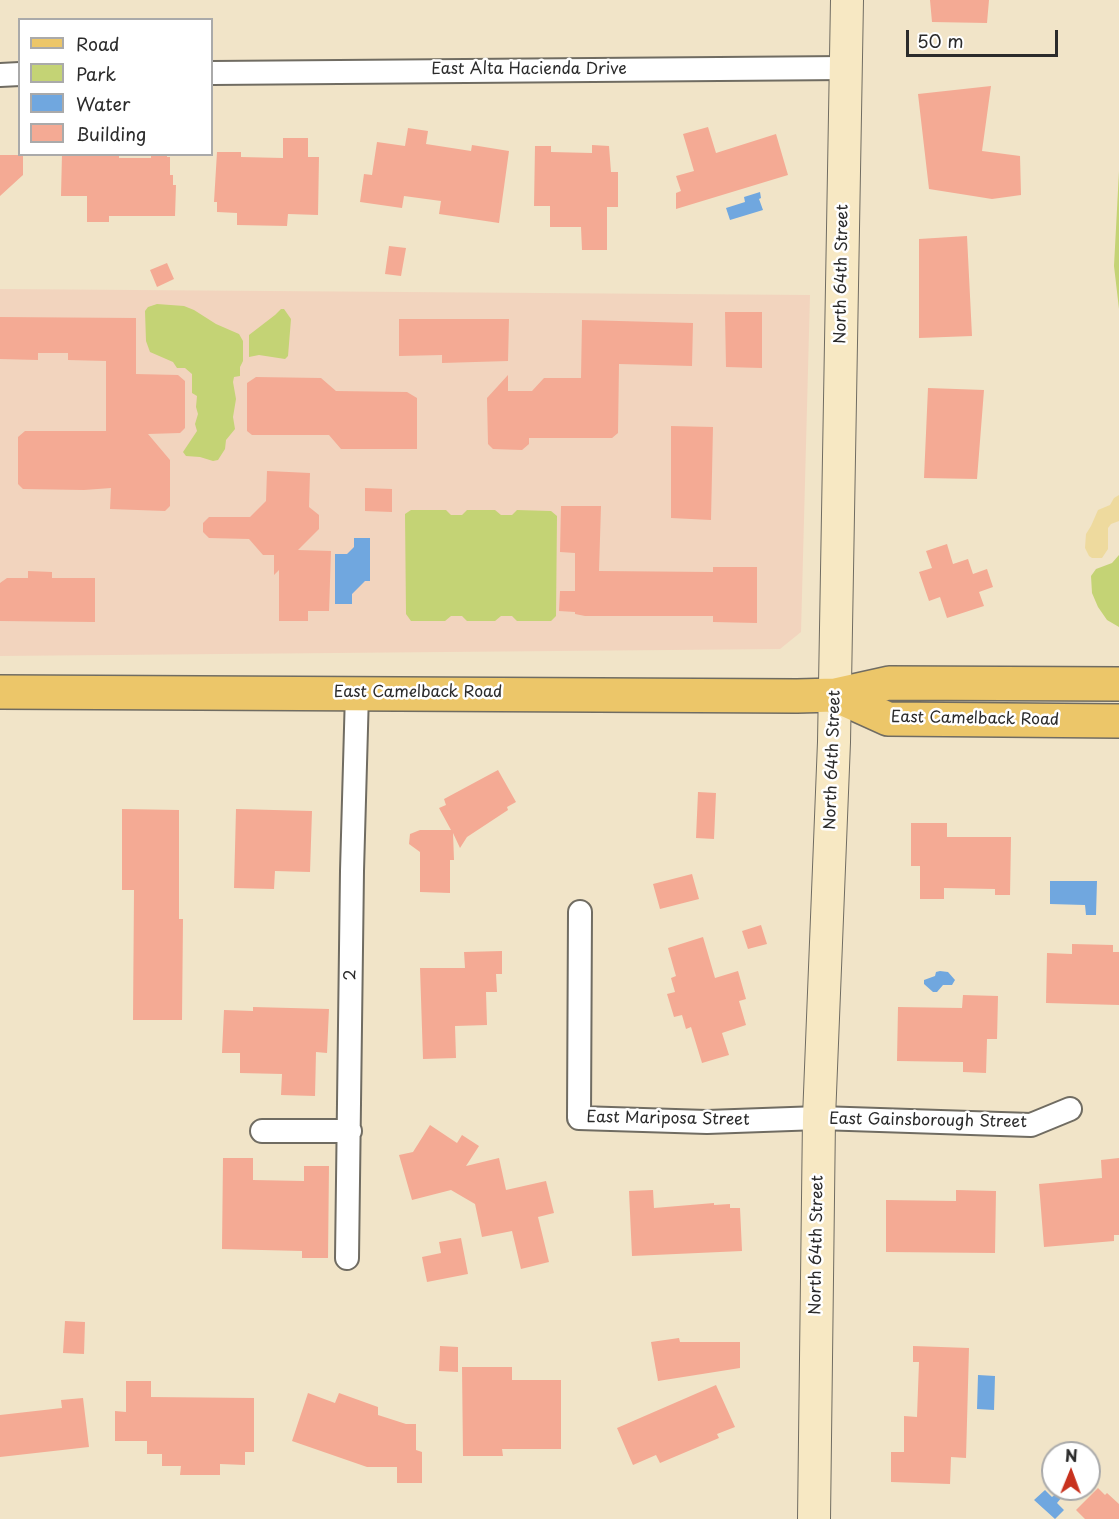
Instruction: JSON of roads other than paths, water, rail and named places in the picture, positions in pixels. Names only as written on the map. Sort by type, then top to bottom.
[{"type":"main road","name":"East Camelback Road","points":[[0,692],[835,695],[889,683],[1119,684]]},
{"type":"main road","name":"East Camelback Road","points":[[835,695],[888,719],[1119,721]]},
{"type":"street","name":"North 64th Street","points":[[814,1519],[819,1118],[835,695],[848,0]]},
{"type":"street","name":"East Alta Hacienda Drive","points":[[213,73],[846,68]]},
{"type":"street","points":[[0,75],[18,74]]},
{"type":"street","name":"2","points":[[347,1258],[352,871],[357,693]]},
{"type":"street","name":"East Mariposa Street","points":[[580,912],[579,1118],[707,1122],[819,1118]]},
{"type":"street","name":"East Gainsborough Street","points":[[819,1118],[1031,1125],[1070,1109]]},
{"type":"street","points":[[262,1131],[350,1131]]},
{"type":"water","points":[[760,192],[761,198],[759,199],[763,210],[730,220],[726,208],[745,202],[744,197]]},
{"type":"water","points":[[354,538],[370,538],[370,581],[365,581],[352,594],[352,604],[335,604],[335,554],[347,554],[354,547]]},
{"type":"water","points":[[1050,881],[1097,881],[1096,915],[1086,915],[1085,905],[1050,904]]},
{"type":"water","points":[[936,972],[948,972],[955,980],[952,985],[943,985],[937,992],[933,992],[924,984],[924,980],[935,976]]},
{"type":"water","points":[[978,1375],[995,1376],[994,1410],[977,1409]]},
{"type":"water","points":[[1041,1494],[1041,1501],[1059,1501],[1057,1503],[1064,1510],[1055,1519],[1034,1500]]}]
